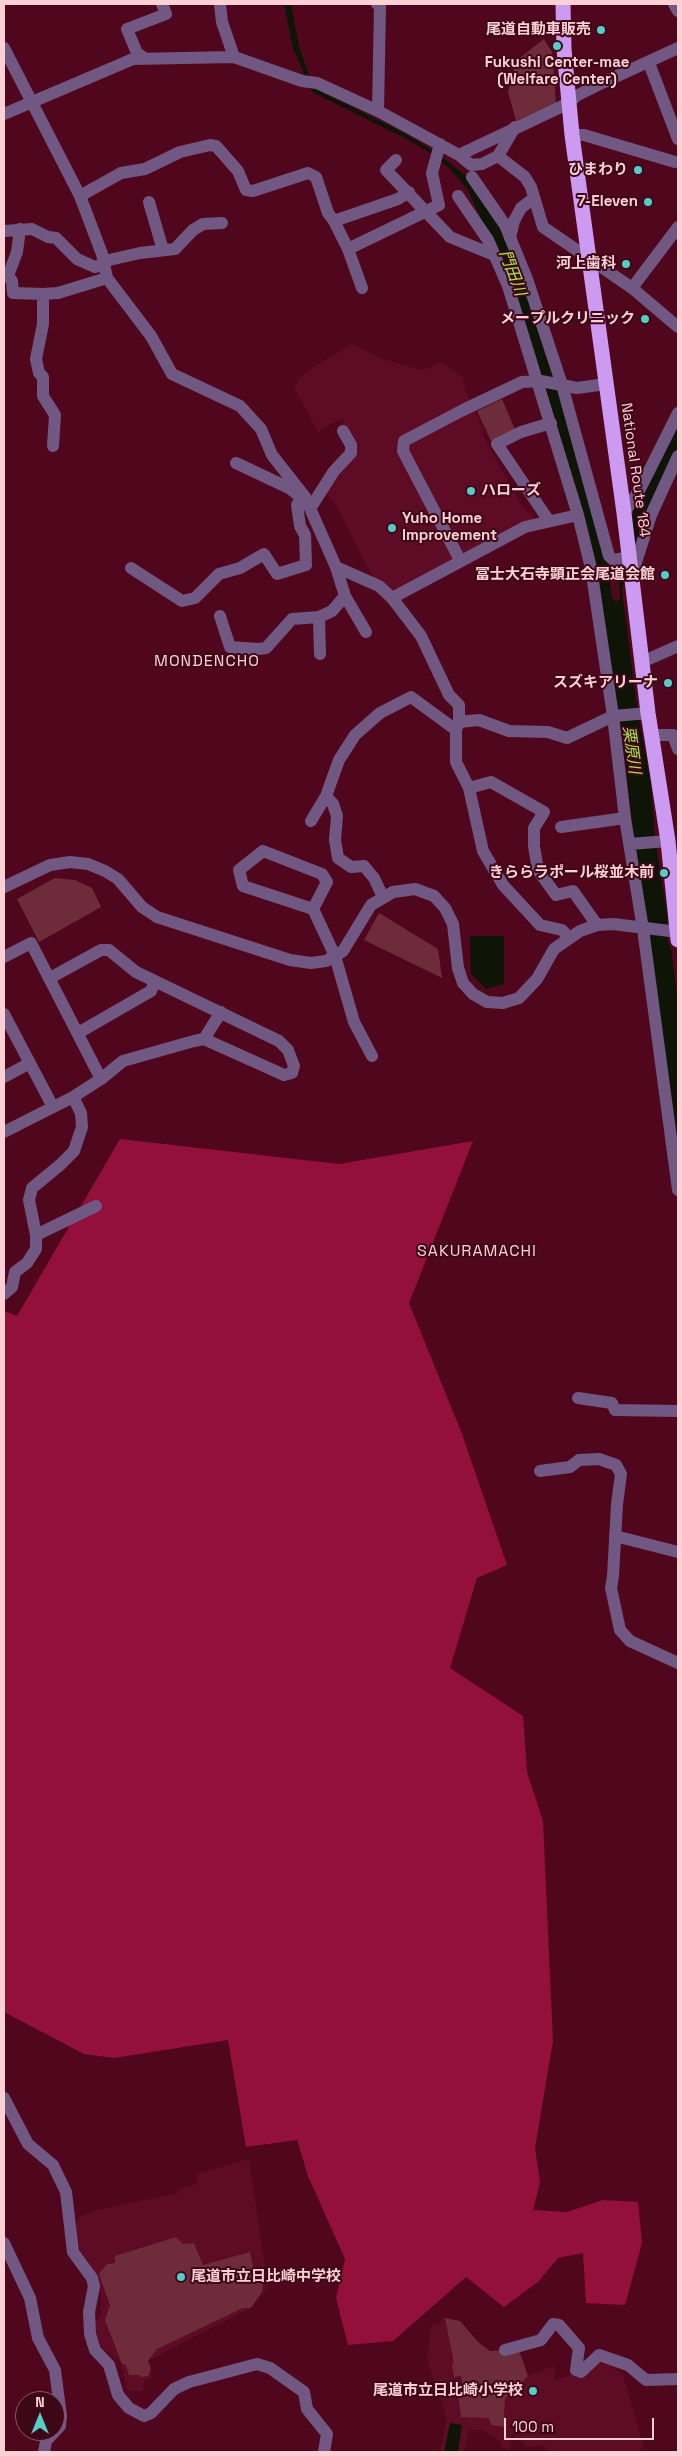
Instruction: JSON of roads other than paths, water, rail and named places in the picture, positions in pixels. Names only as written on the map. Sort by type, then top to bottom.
[{"type":"highway","name":"National Route 184","points":[[564,4],[564,49],[572,135],[624,513],[628,565],[642,662],[644,713],[651,735],[676,934]]},
{"type":"street","points":[[144,58],[137,53],[127,29],[166,14],[162,4]]},
{"type":"street","points":[[220,4],[222,22],[234,57]]},
{"type":"street","points":[[377,4],[380,6],[378,111]]},
{"type":"street","points":[[674,4],[678,11]]},
{"type":"street","points":[[4,48],[80,196],[108,278],[151,336],[172,374],[240,406],[261,429],[272,455],[305,500],[336,568],[345,596],[366,632]]},
{"type":"street","points":[[459,155],[569,103],[576,96],[602,83],[678,48]]},
{"type":"street","points":[[4,114],[32,100],[133,59],[234,57],[302,81],[317,83],[378,111],[440,147],[459,155],[471,165],[482,164],[498,156],[515,127]]},
{"type":"street","points":[[649,63],[678,139]]},
{"type":"street","points":[[572,135],[584,135],[675,162]]},
{"type":"street","points":[[80,196],[121,173],[145,169],[180,152],[210,145],[216,146],[238,171],[246,190],[253,191],[308,173],[316,177],[328,213],[348,249],[362,288]]},
{"type":"street","points":[[348,249],[439,205],[432,173],[440,147]]},
{"type":"street","points":[[498,156],[525,177],[543,227],[632,288],[678,327]]},
{"type":"street","points":[[396,160],[386,170],[450,237],[494,255]]},
{"type":"street","points":[[472,177],[501,218],[527,279],[610,556],[614,560],[628,565],[678,456]]},
{"type":"street","points":[[334,221],[398,199],[409,192]]},
{"type":"street","points":[[458,196],[488,240],[508,286],[539,381],[578,515],[591,568],[616,716],[625,818],[633,844],[646,929],[676,1158],[678,1190]]},
{"type":"street","points":[[510,238],[514,221],[521,208],[534,198]]},
{"type":"street","points":[[149,202],[163,250]]},
{"type":"street","points":[[4,231],[32,229],[48,237],[56,238],[77,259],[95,267],[109,260],[175,249],[193,230],[203,224],[222,224]]},
{"type":"street","points":[[632,288],[678,227]]},
{"type":"street","points":[[20,230],[17,252],[6,275],[12,281],[13,294],[58,293],[108,278]]},
{"type":"street","points":[[43,294],[43,324],[36,359],[39,373],[43,377],[44,396],[55,415],[52,446]]},
{"type":"street","points":[[460,560],[403,451],[404,442],[522,382],[539,381],[577,388],[606,384]]},
{"type":"street","points":[[624,513],[640,489],[678,413]]},
{"type":"street","points":[[549,521],[547,515],[530,494],[497,444],[521,432],[550,423]]},
{"type":"street","points":[[131,568],[182,601],[195,598],[219,574],[240,568],[264,554],[277,574],[306,565],[305,535],[300,526],[297,505],[305,500],[351,453],[351,445],[343,431]]},
{"type":"street","points":[[236,463],[289,488],[305,500]]},
{"type":"street","points":[[392,598],[525,527],[578,515]]},
{"type":"street","points":[[336,568],[379,586],[392,598],[421,636],[449,695],[459,705],[456,762],[469,788],[483,851],[503,885],[540,925],[562,930],[568,938]]},
{"type":"street","points":[[220,616],[230,646],[266,648],[292,619],[319,617],[332,611],[345,596]]},
{"type":"street","points":[[319,617],[320,654]]},
{"type":"street","points":[[642,662],[678,646]]},
{"type":"street","points":[[311,821],[326,796],[338,760],[356,735],[380,713],[411,697],[457,726],[479,720],[509,731],[548,732],[567,738],[616,716],[644,713]]},
{"type":"street","points":[[651,735],[673,735],[678,749]]},
{"type":"street","points":[[469,788],[491,782],[544,812],[534,828],[534,846],[538,870],[556,895],[574,891],[597,925]]},
{"type":"street","points":[[326,796],[333,804],[337,816],[335,840],[338,858],[351,867],[364,866],[374,878],[382,897]]},
{"type":"street","points":[[561,827],[625,818]]},
{"type":"street","points":[[633,844],[663,841]]},
{"type":"street","points":[[313,909],[327,882],[322,874],[263,851],[239,870],[243,886],[313,909],[334,956],[354,1022],[372,1056]]},
{"type":"street","points":[[4,887],[50,865],[70,862],[88,864],[118,879],[142,907],[156,917],[290,960],[311,964],[326,961],[343,950],[352,938],[370,905],[393,892],[415,889],[434,896],[445,908],[453,924],[458,968],[463,983],[473,994],[487,1002],[503,1003],[524,994],[537,979],[554,949],[580,931],[597,925],[613,924],[676,934]]},
{"type":"street","points":[[4,957],[31,943],[101,1079]]},
{"type":"street","points":[[4,1132],[73,1096],[101,1079],[123,1061],[204,1039],[284,1075],[292,1073],[294,1066],[288,1050],[279,1041],[136,972],[109,950],[101,950],[50,978]]},
{"type":"street","points":[[78,1033],[151,991],[155,980]]},
{"type":"street","points":[[204,1039],[221,1012]]},
{"type":"street","points":[[5,1018],[53,1107]]},
{"type":"street","points":[[4,1077],[30,1063]]},
{"type":"street","points":[[4,1294],[12,1287],[15,1272],[27,1263],[36,1249],[36,1235],[29,1200],[32,1188],[74,1151],[82,1127],[81,1113],[73,1096]]},
{"type":"street","points":[[36,1235],[96,1206]]},
{"type":"street","points":[[578,1398],[612,1403],[615,1410],[678,1411]]},
{"type":"street","points":[[540,1470],[570,1467],[579,1460],[599,1459],[616,1464],[621,1474],[614,1536],[613,1576],[610,1588],[620,1630],[630,1641],[678,1663]]},
{"type":"street","points":[[614,1536],[678,1552]]},
{"type":"street","points":[[4,2098],[28,2144],[54,2165],[66,2192],[70,2209],[73,2252],[92,2278],[94,2286],[89,2312],[92,2342],[95,2350],[109,2365],[118,2395],[130,2408],[144,2416],[151,2413],[174,2388],[189,2382],[257,2364],[270,2368],[304,2392],[308,2409],[327,2434],[324,2452]]},
{"type":"street","points":[[4,2243],[30,2298],[38,2338],[55,2370],[62,2416],[60,2426],[46,2440],[44,2452]]},
{"type":"street","points":[[505,2350],[541,2340],[553,2324],[560,2325],[579,2348],[576,2370],[581,2372],[599,2355],[628,2366],[646,2380],[678,2379]]},
{"type":"water","points":[[284,4],[291,4],[299,46],[310,78],[324,93],[406,134],[437,153],[465,175],[499,221],[543,337],[606,554],[612,598],[616,602],[620,598],[618,565],[621,566],[634,509],[678,424],[678,446],[638,536],[622,590],[637,708],[651,783],[655,838],[678,1003],[678,1143],[637,865],[620,720],[589,548],[498,254],[467,189],[450,169],[432,154],[405,138],[312,92],[293,48]]},
{"type":"water","points":[[470,936],[504,936],[504,984],[486,989],[471,974]]},
{"type":"water","points":[[450,2423],[462,2425],[458,2452],[444,2452]]},
{"type":"place","name":"尾道自動車販売","points":[[601,30]]},
{"type":"place","name":"Fukushi Center-mae (Welfare Center)","points":[[557,46]]},
{"type":"place","name":"ひまわり","points":[[638,170]]},
{"type":"place","name":"7-Eleven","points":[[648,202]]},
{"type":"place","name":"河上歯科","points":[[626,264]]},
{"type":"place","name":"メープルクリニック","points":[[645,319]]},
{"type":"place","name":"ハローズ","points":[[471,491]]},
{"type":"place","name":"Yuho Home Improvement","points":[[392,528]]},
{"type":"place","name":"冨士大石寺顕正会尾道会館","points":[[665,575]]},
{"type":"place","name":"スズキアリーナ","points":[[668,683]]},
{"type":"place","name":"きららラポール桜並木前","points":[[664,873]]},
{"type":"place","name":"尾道市立日比崎中学校","points":[[181,2277]]},
{"type":"place","name":"尾道市立日比崎小学校","points":[[533,2391]]},
{"type":"district","name":"MONDENCHO","points":[[207,662]]},
{"type":"district","name":"SAKURAMACHI","points":[[477,1252]]},
{"type":"water label","name":"門田川","points":[[512,273]]},
{"type":"water label","name":"栗原川","points":[[631,750]]}]
